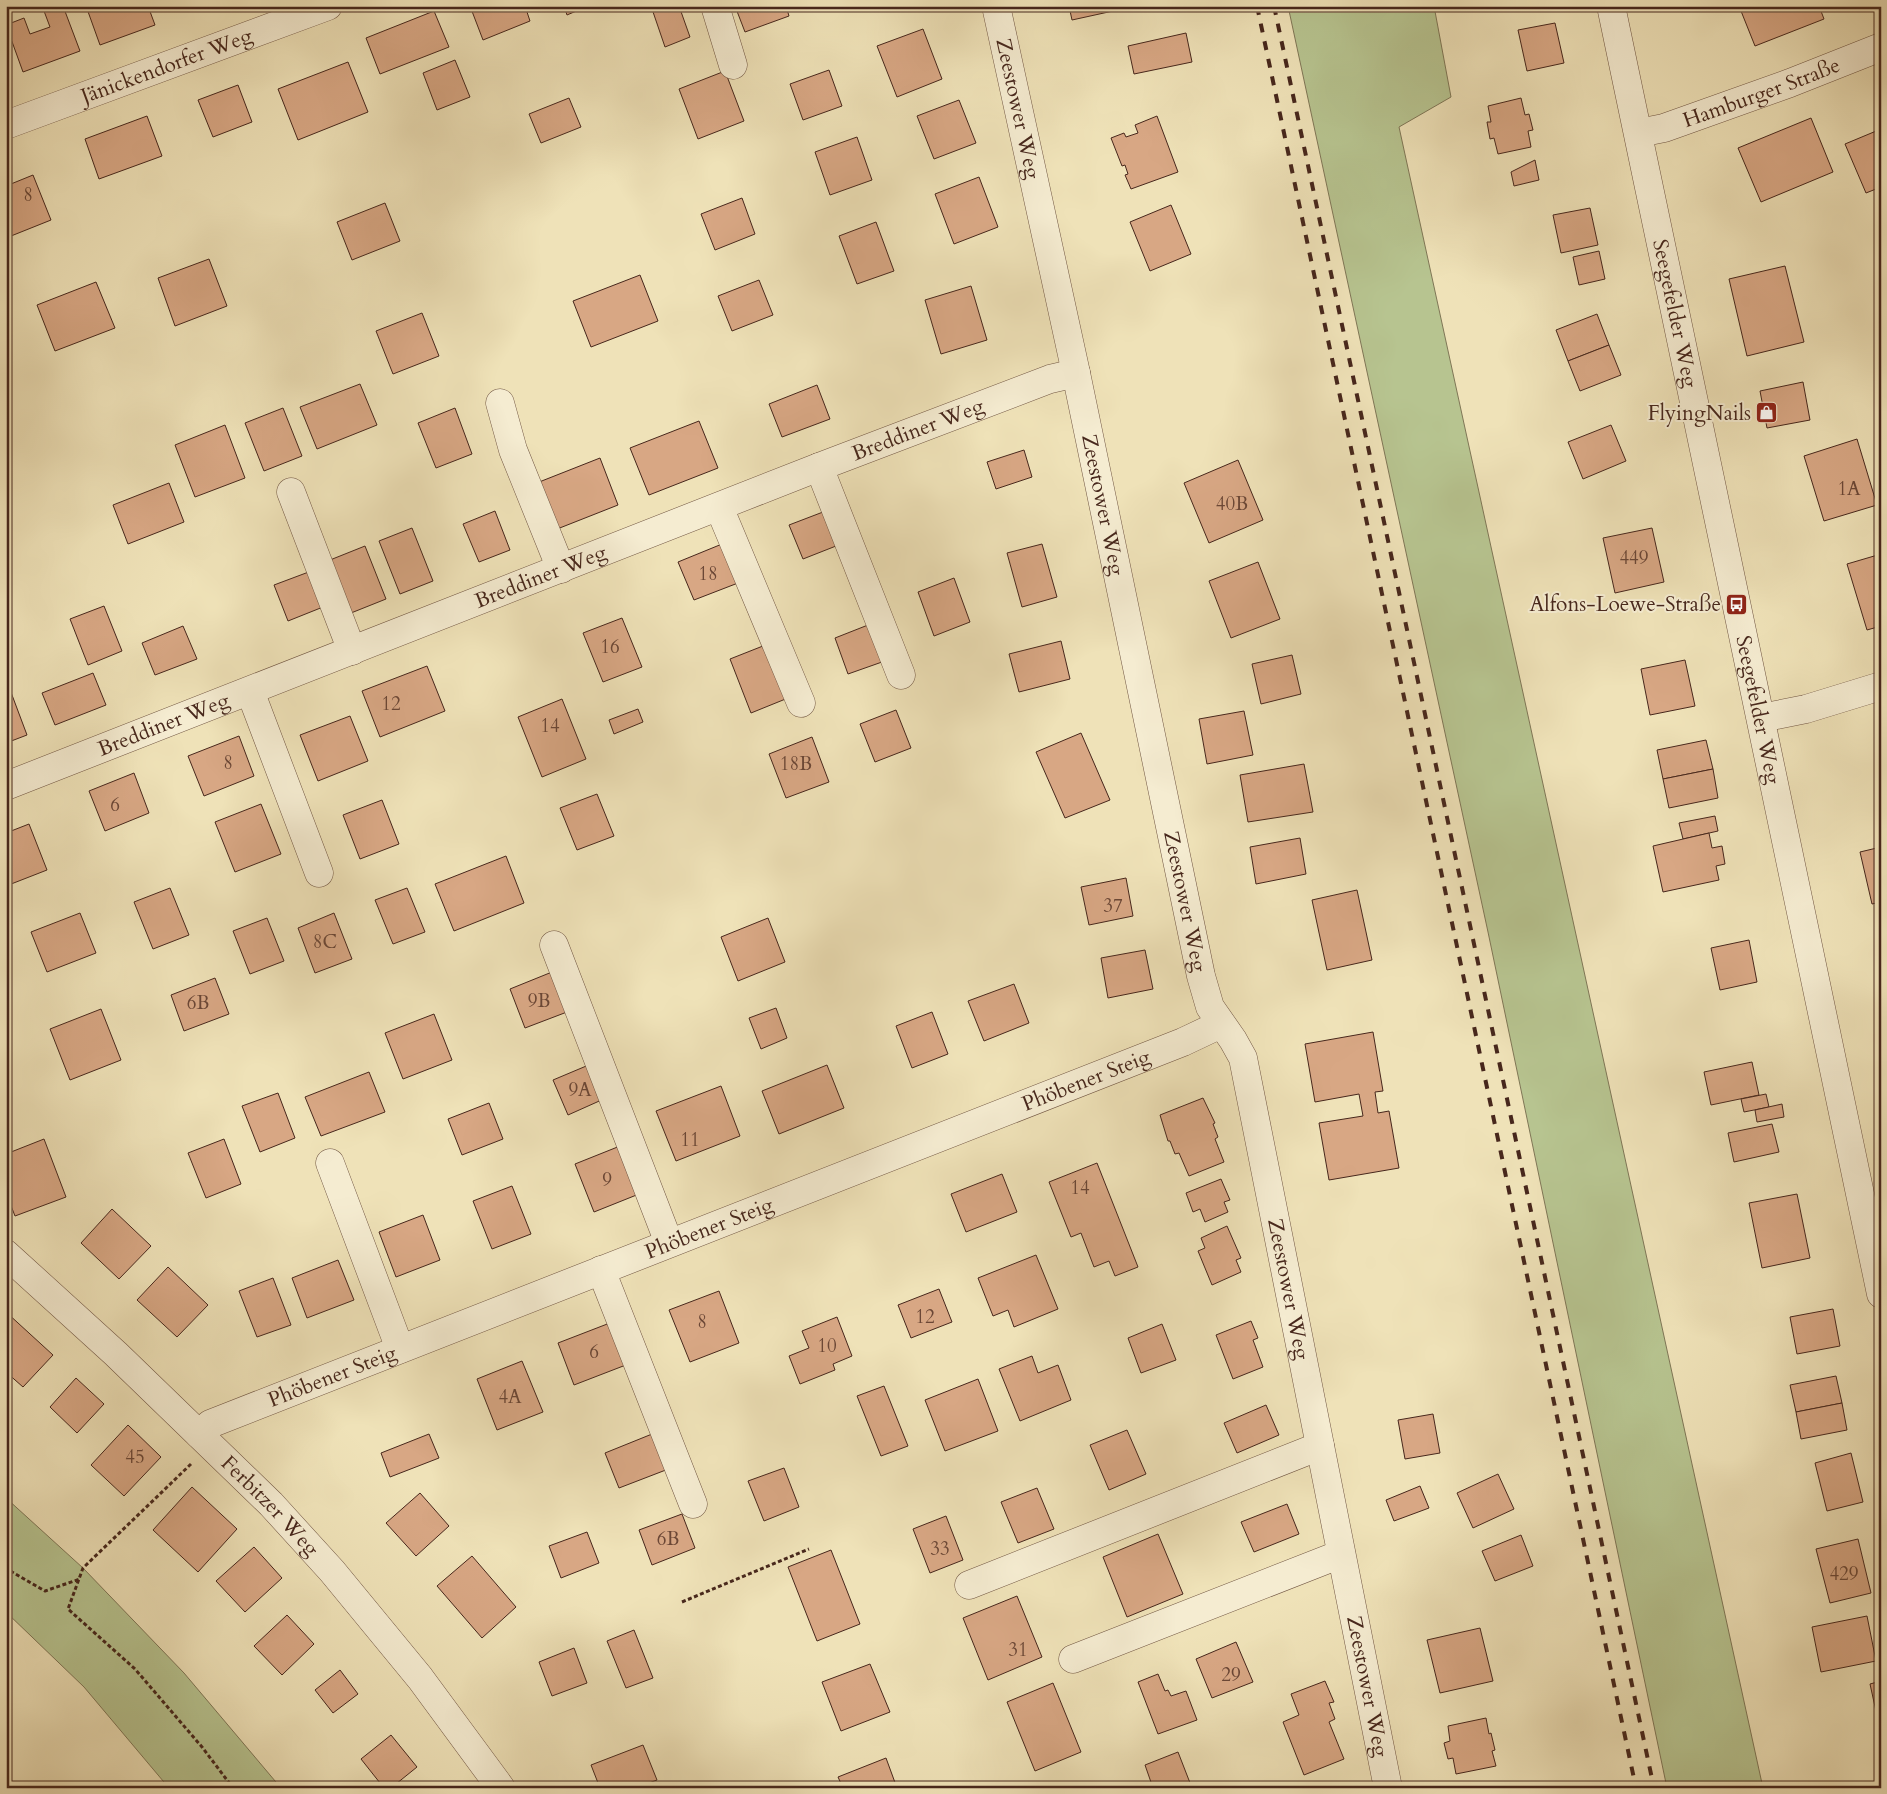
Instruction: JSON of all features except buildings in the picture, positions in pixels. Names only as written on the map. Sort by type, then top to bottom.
[{"type":"street","name":"Jänickendorfer Weg","points":[[6,125],[328,6]]},
{"type":"street","points":[[714,6],[733,65]]},
{"type":"street","name":"Zeestower Weg","points":[[996,6],[1076,373],[1202,976],[1210,1007],[1243,1058],[1388,1788]]},
{"type":"street","name":"Seegefelder Weg","points":[[1611,6],[1760,718],[1870,1191],[1881,1294]]},
{"type":"street","name":"Hamburger Straße","points":[[1639,133],[1664,128],[1881,47]]},
{"type":"street","name":"Breddiner Weg","points":[[6,786],[819,467],[1050,379],[1076,373]]},
{"type":"street","points":[[500,403],[513,450],[561,569]]},
{"type":"street","points":[[819,467],[901,675]]},
{"type":"street","points":[[291,492],[352,651]]},
{"type":"street","points":[[719,507],[801,703]]},
{"type":"street","points":[[1760,718],[1806,709],[1881,686]]},
{"type":"street","points":[[250,691],[319,873]]},
{"type":"street","points":[[554,945],[669,1243]]},
{"type":"street","name":"Phöbener Steig","points":[[205,1439],[210,1424],[1182,1042],[1221,1024]]},
{"type":"street","points":[[330,1163],[400,1349]]},
{"type":"street","name":"Ferbitzer Weg","points":[[6,1254],[116,1354],[271,1504],[332,1571],[420,1678],[501,1788]]},
{"type":"street","points":[[601,1270],[693,1504]]},
{"type":"street","points":[[969,1585],[1320,1446]]},
{"type":"street","points":[[1073,1659],[1341,1554]]},
{"type":"path","points":[[205,1439],[83,1568],[68,1609],[135,1669],[202,1747],[233,1788]]},
{"type":"path","points":[[682,1602],[809,1549]]},
{"type":"path","points":[[6,1566],[12,1572],[45,1591],[80,1579]]},
{"type":"green space","points":[[1288,6],[1434,6],[1451,97],[1399,127],[1763,1788],[1667,1788],[1488,932]]},
{"type":"green space","points":[[6,1498],[83,1568],[184,1673],[281,1788],[169,1788],[84,1687],[6,1612]]},
{"type":"railway","points":[[1257,6],[1636,1788]]},
{"type":"railway","points":[[1274,6],[1654,1788]]},
{"type":"place","name":"FlyingNails","points":[[1767,413]]},
{"type":"place","name":"Alfons-Loewe-Straße","points":[[1737,604]]}]
